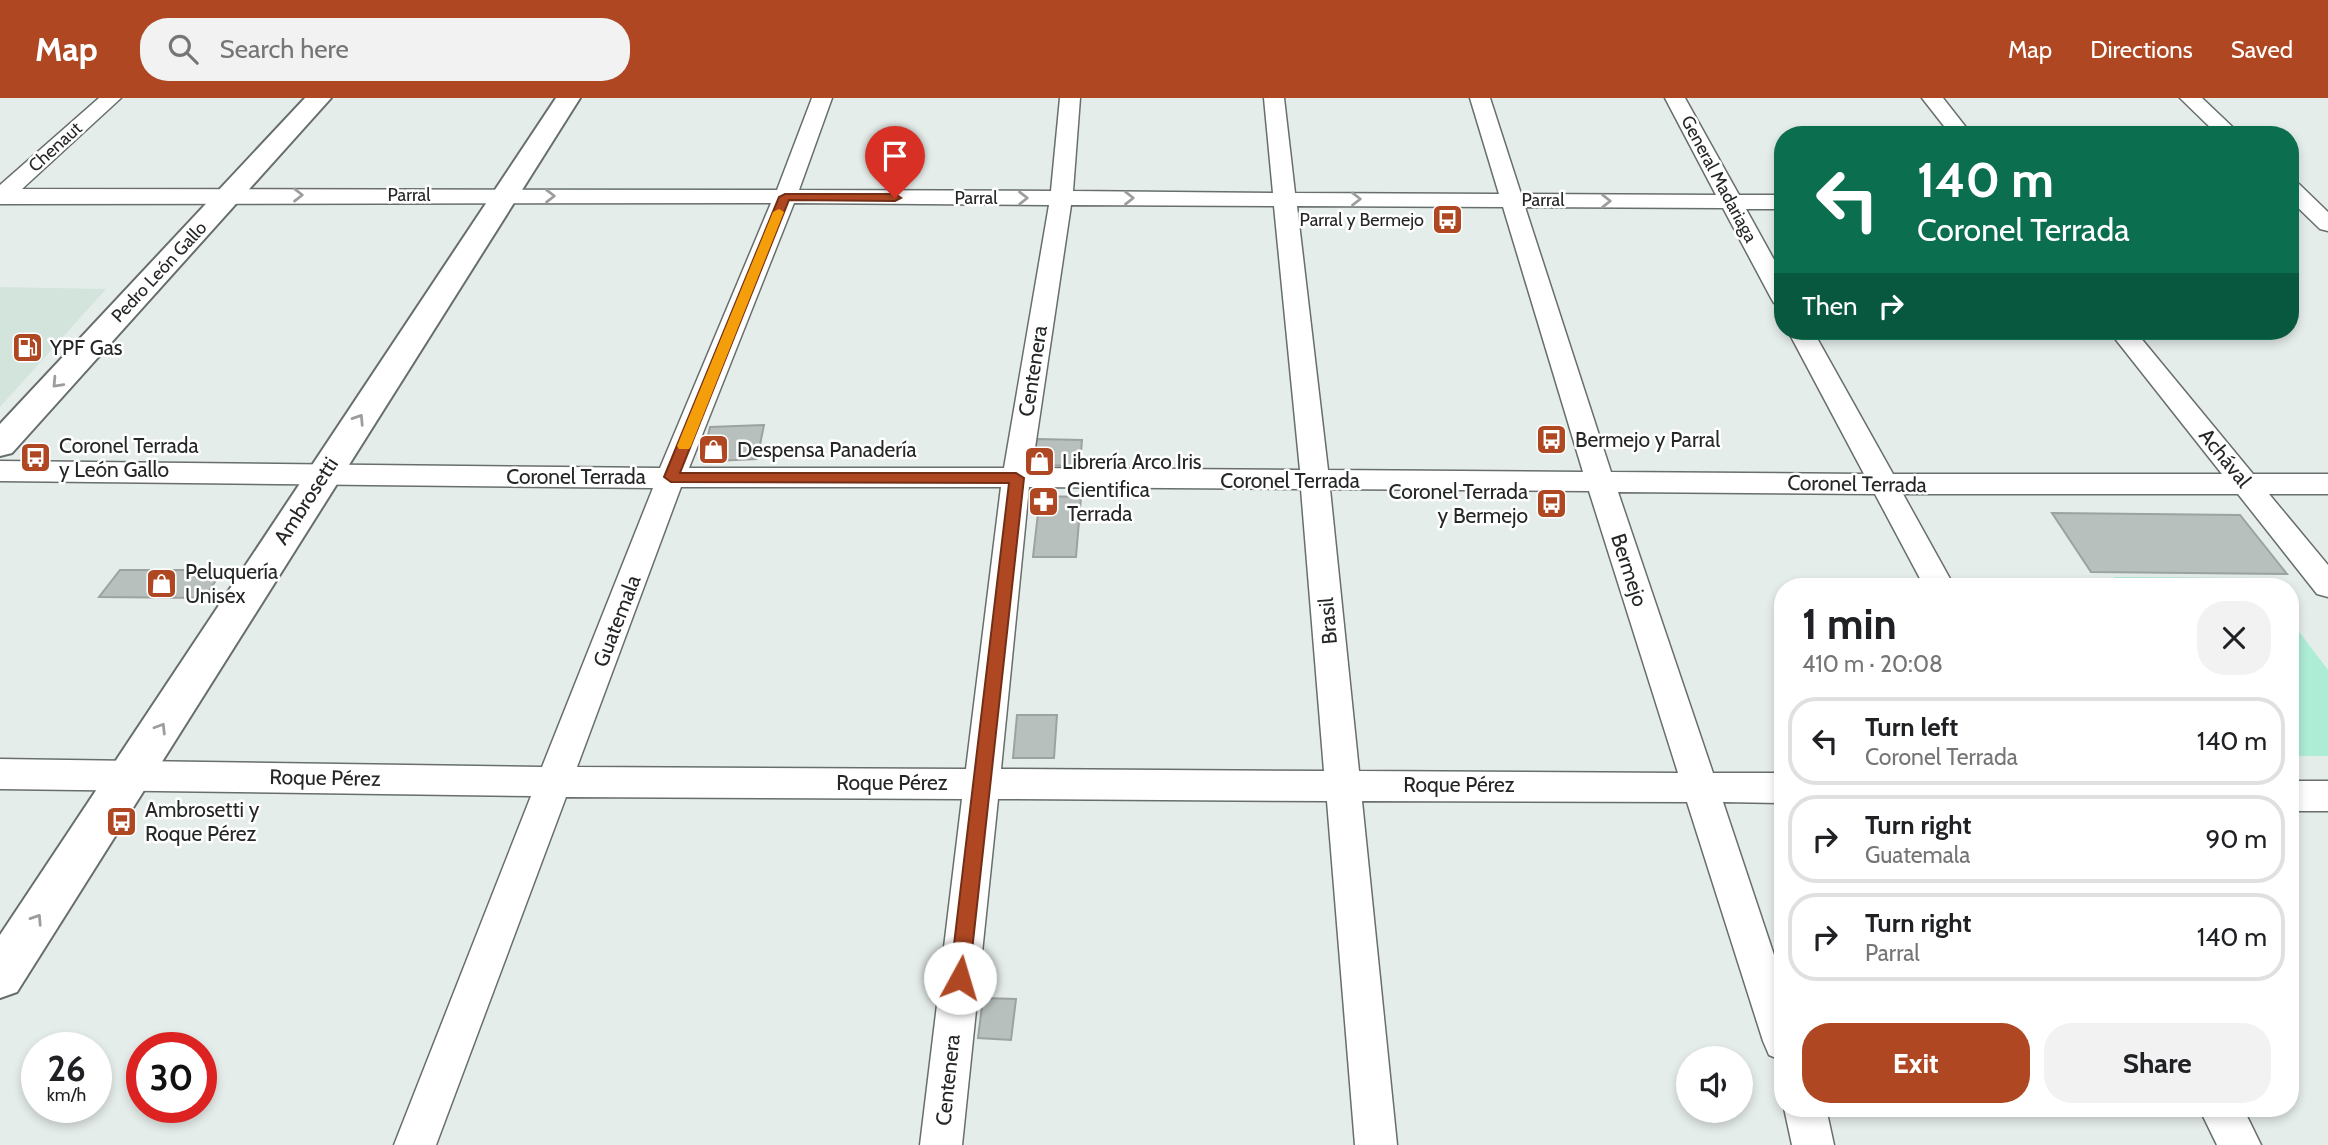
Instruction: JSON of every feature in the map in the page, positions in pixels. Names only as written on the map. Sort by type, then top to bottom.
[{"type":"street","name":"Chenaut","points":[[0,196],[111,98]]},
{"type":"street","name":"Pedro León Gallo","points":[[0,445],[319,98]]},
{"type":"street","name":"Ambrosetti","points":[[0,976],[568,98]]},
{"type":"street","name":"Guatemala","points":[[415,1145],[671,477],[785,197],[822,98]]},
{"type":"street","name":"Centenera","points":[[941,1145],[1016,478],[1060,198],[1070,98]]},
{"type":"street","name":"Brasil","points":[[1274,98],[1315,481],[1376,1145]]},
{"type":"street","name":"Bermejo","points":[[1480,98],[1600,481],[1774,1014]]},
{"type":"street","name":"General Madariaga","points":[[1675,98],[1774,281]]},
{"type":"street","points":[[1932,98],[1955,126]]},
{"type":"street","points":[[2190,98],[2221,126]]},
{"type":"street","name":"Parral","points":[[0,196],[506,195],[1774,202]]},
{"type":"street","points":[[2304,201],[2328,224]]},
{"type":"street","points":[[1806,340],[1935,578]]},
{"type":"street","name":"Achával","points":[[2129,340],[2328,586]]},
{"type":"street","name":"Coronel Terrada","points":[[0,471],[321,476],[2328,484]]},
{"type":"street","name":"Roque Pérez","points":[[0,775],[555,782],[1774,788]]},
{"type":"street","points":[[2299,796],[2328,796]]},
{"type":"street","points":[[1807,1117],[1813,1145]]},
{"type":"street","points":[[2225,1117],[2240,1145]]},
{"type":"shaded area","name":"YPF Gas","points":[[0,287],[106,289],[0,407]]},
{"type":"green space","points":[[2114,577],[2257,578],[2115,578]]},
{"type":"green space","points":[[2299,632],[2328,670],[2328,756],[2299,756]]},
{"type":"building","points":[[764,425],[757,459],[715,461],[705,448],[710,427]]},
{"type":"building","points":[[1037,439],[1082,440],[1080,466],[1033,465]]},
{"type":"building","points":[[1040,496],[1081,497],[1076,557],[1033,557]]},
{"type":"building","points":[[2052,513],[2240,515],[2287,574],[2091,572]]},
{"type":"building","name":"Peluquería Unisex","points":[[120,570],[223,570],[204,598],[99,597]]},
{"type":"building","points":[[1017,715],[1057,715],[1054,758],[1013,758]]},
{"type":"building","points":[[983,998],[1016,999],[1011,1040],[978,1038]]},
{"type":"slow traffic","points":[[684,446],[779,212]]},
{"type":"place","name":"Parral y Bermejo","points":[[1447,220]]},
{"type":"place","name":"YPF Gas","points":[[27,348]]},
{"type":"place","name":"Bermejo y Parral","points":[[1552,440]]},
{"type":"place","name":"Despensa Panadería","points":[[714,450]]},
{"type":"place","name":"Coronel Terrada y León Gallo","points":[[36,458]]},
{"type":"place","name":"Librería Arco Iris","points":[[1039,462]]},
{"type":"place","name":"Cientifica Terrada","points":[[1044,502]]},
{"type":"place","name":"Coronel Terrada y Bermejo","points":[[1551,504]]},
{"type":"place","name":"Peluquería Unisex","points":[[162,584]]},
{"type":"place","name":"Ambrosetti y Roque Pérez","points":[[122,822]]},
{"type":"route","points":[[895,198],[785,197],[671,477],[1016,478],[960,978]]}]
